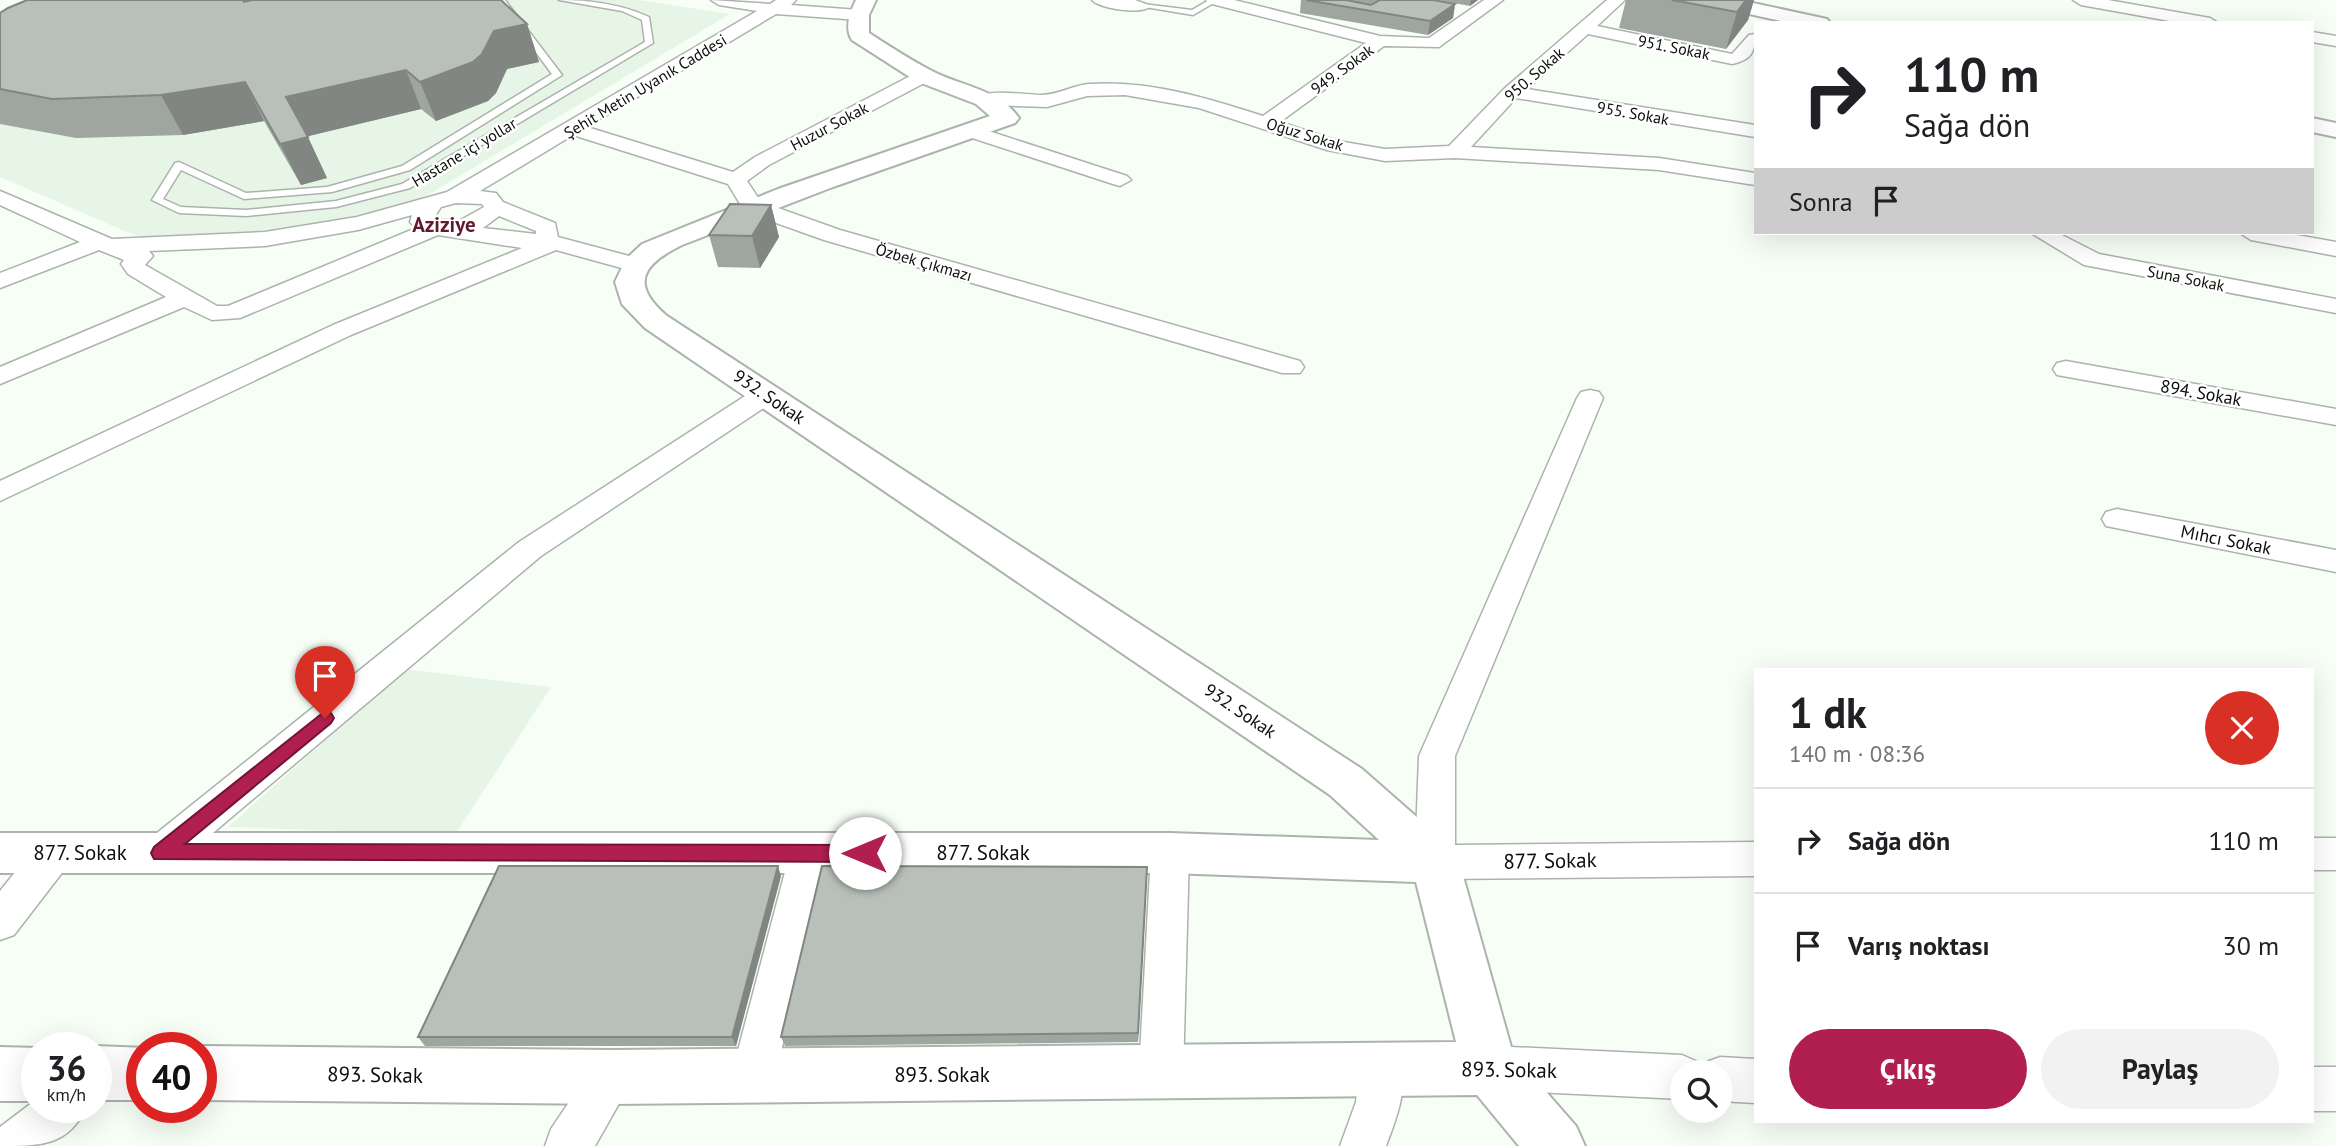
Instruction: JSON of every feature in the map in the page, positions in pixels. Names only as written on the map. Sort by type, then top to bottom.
[{"type":"street","points":[[719,0],[862,8],[859,36],[924,76],[996,108],[1047,101]]},
{"type":"street","points":[[1100,0],[1143,6]]},
{"type":"street","points":[[1213,0],[1380,41]]},
{"type":"street","name":"949. Sokak","points":[[1268,122],[1380,41],[1433,43],[1494,0]]},
{"type":"street","name":"950. Sokak","points":[[1455,152],[1512,92],[1618,0]]},
{"type":"street","points":[[2081,0],[2194,21]]},
{"type":"street","points":[[2183,0],[2198,21]]},
{"type":"street","points":[[1725,1],[1773,18],[1802,21]]},
{"type":"street","name":"Şehit Metin Uyanık Caddesi","points":[[455,197],[491,173],[519,161],[574,130],[636,89],[780,4]]},
{"type":"street","points":[[1451,10],[1476,15]]},
{"type":"street","name":"951. Sokak","points":[[1586,29],[1732,59],[1740,57],[1754,41]]},
{"type":"street","points":[[2314,37],[2336,41]]},
{"type":"street","name":"Huzur Sokak","points":[[744,193],[762,161],[924,76]]},
{"type":"street","name":"Oğuz Sokak","points":[[996,108],[1047,101],[1086,90],[1125,89],[1203,103],[1268,122],[1334,146],[1385,155],[1455,152],[1659,164],[1754,179]]},
{"type":"street","name":"955. Sokak","points":[[1512,92],[1678,121],[1754,131]]},
{"type":"street","points":[[0,197],[122,253],[141,256],[189,258],[313,243],[435,222],[519,242],[550,242],[636,265],[654,250],[744,193],[970,131],[996,108]]},
{"type":"street","points":[[1659,164],[1678,121]]},
{"type":"street","points":[[2314,125],[2336,130]]},
{"type":"street","name":"Özbek Çıkmazı","points":[[574,130],[744,193],[832,235],[1291,367]]},
{"type":"street","points":[[970,131],[1120,180]]},
{"type":"street","name":"Şehit Metin Uyanık Caddesi","points":[[494,204],[508,175],[519,161]]},
{"type":"street","points":[[141,256],[134,264],[136,269],[212,313],[231,313],[352,264],[435,222],[455,197],[479,196],[547,228],[550,242]]},
{"type":"street","points":[[0,281],[105,244],[205,244],[275,238],[358,223],[485,218],[494,204]]},
{"type":"street","points":[[0,217],[25,208]]},
{"type":"street","name":"Suna Sokak","points":[[2046,235],[2092,260],[2336,306]]},
{"type":"street","points":[[2262,235],[2336,249]]},
{"type":"street","points":[[0,492],[342,330],[550,242]]},
{"type":"street","points":[[313,243],[352,264]]},
{"type":"street","name":"932. Sokak","points":[[636,265],[629,279],[629,293],[640,309],[1346,782],[1435,862]]},
{"type":"street","points":[[0,376],[186,297]]},
{"type":"street","name":"894. Sokak","points":[[2066,369],[2336,417]]},
{"type":"street","points":[[161,853],[530,549],[765,395]]},
{"type":"street","points":[[1556,1146],[1490,1068],[1435,862],[1437,756],[1590,398]]},
{"type":"street","name":"Mıhcı Sokak","points":[[2117,519],[2336,561]]},
{"type":"street","name":"877. Sokak","points":[[0,853],[1170,853],[1435,862],[1754,859]]},
{"type":"street","points":[[0,922],[54,853]]},
{"type":"street","points":[[753,1077],[809,853]]},
{"type":"street","points":[[1161,1073],[1170,853]]},
{"type":"street","points":[[2314,854],[2336,854]]},
{"type":"street","name":"893. Sokak","points":[[217,1073],[753,1077],[1490,1068],[1670,1076]]},
{"type":"street","points":[[1363,1146],[1379,1102],[1381,1071]]},
{"type":"street","points":[[0,1074],[21,1074]]},
{"type":"street","points":[[568,1146],[612,1077]]},
{"type":"street","points":[[1733,1080],[1754,1081]]},
{"type":"street","points":[[2314,1088],[2336,1089]]},
{"type":"street","points":[[13,1146],[43,1123]]},
{"type":"lane","name":"Hastane içi yollar","points":[[501,0],[557,75],[406,167],[328,190],[244,196],[179,165],[157,200],[179,210],[246,213],[336,204],[406,186],[649,43],[646,19],[624,9],[563,0]]},
{"type":"lane","points":[[1143,6],[1193,13],[1213,0]]},
{"type":"shaded area","points":[[90,0],[639,0],[730,14],[428,195],[369,217],[271,232],[150,242],[0,177],[0,29]]},
{"type":"shaded area","points":[[405,669],[551,687],[455,835],[228,827]]},
{"type":"building","points":[[27,0],[501,0],[527,24],[494,31],[482,54],[473,62],[420,82],[406,70],[286,97],[308,137],[280,144],[245,82],[161,95],[52,99],[0,89],[0,13]]},
{"type":"building","points":[[1306,0],[1346,0],[1371,5],[1380,0],[1433,0],[1455,4],[1430,21]]},
{"type":"building","points":[[1672,0],[1746,0],[1737,12]]},
{"type":"building","points":[[730,204],[771,205],[752,236],[709,235]]},
{"type":"building","points":[[499,866],[778,866],[732,1037],[418,1037]]},
{"type":"building","points":[[822,866],[1147,867],[1138,1033],[781,1037]]},
{"type":"district","name":"Aziziye","points":[[444,225]]},
{"type":"route","points":[[325,718],[161,853],[865,853]]}]
